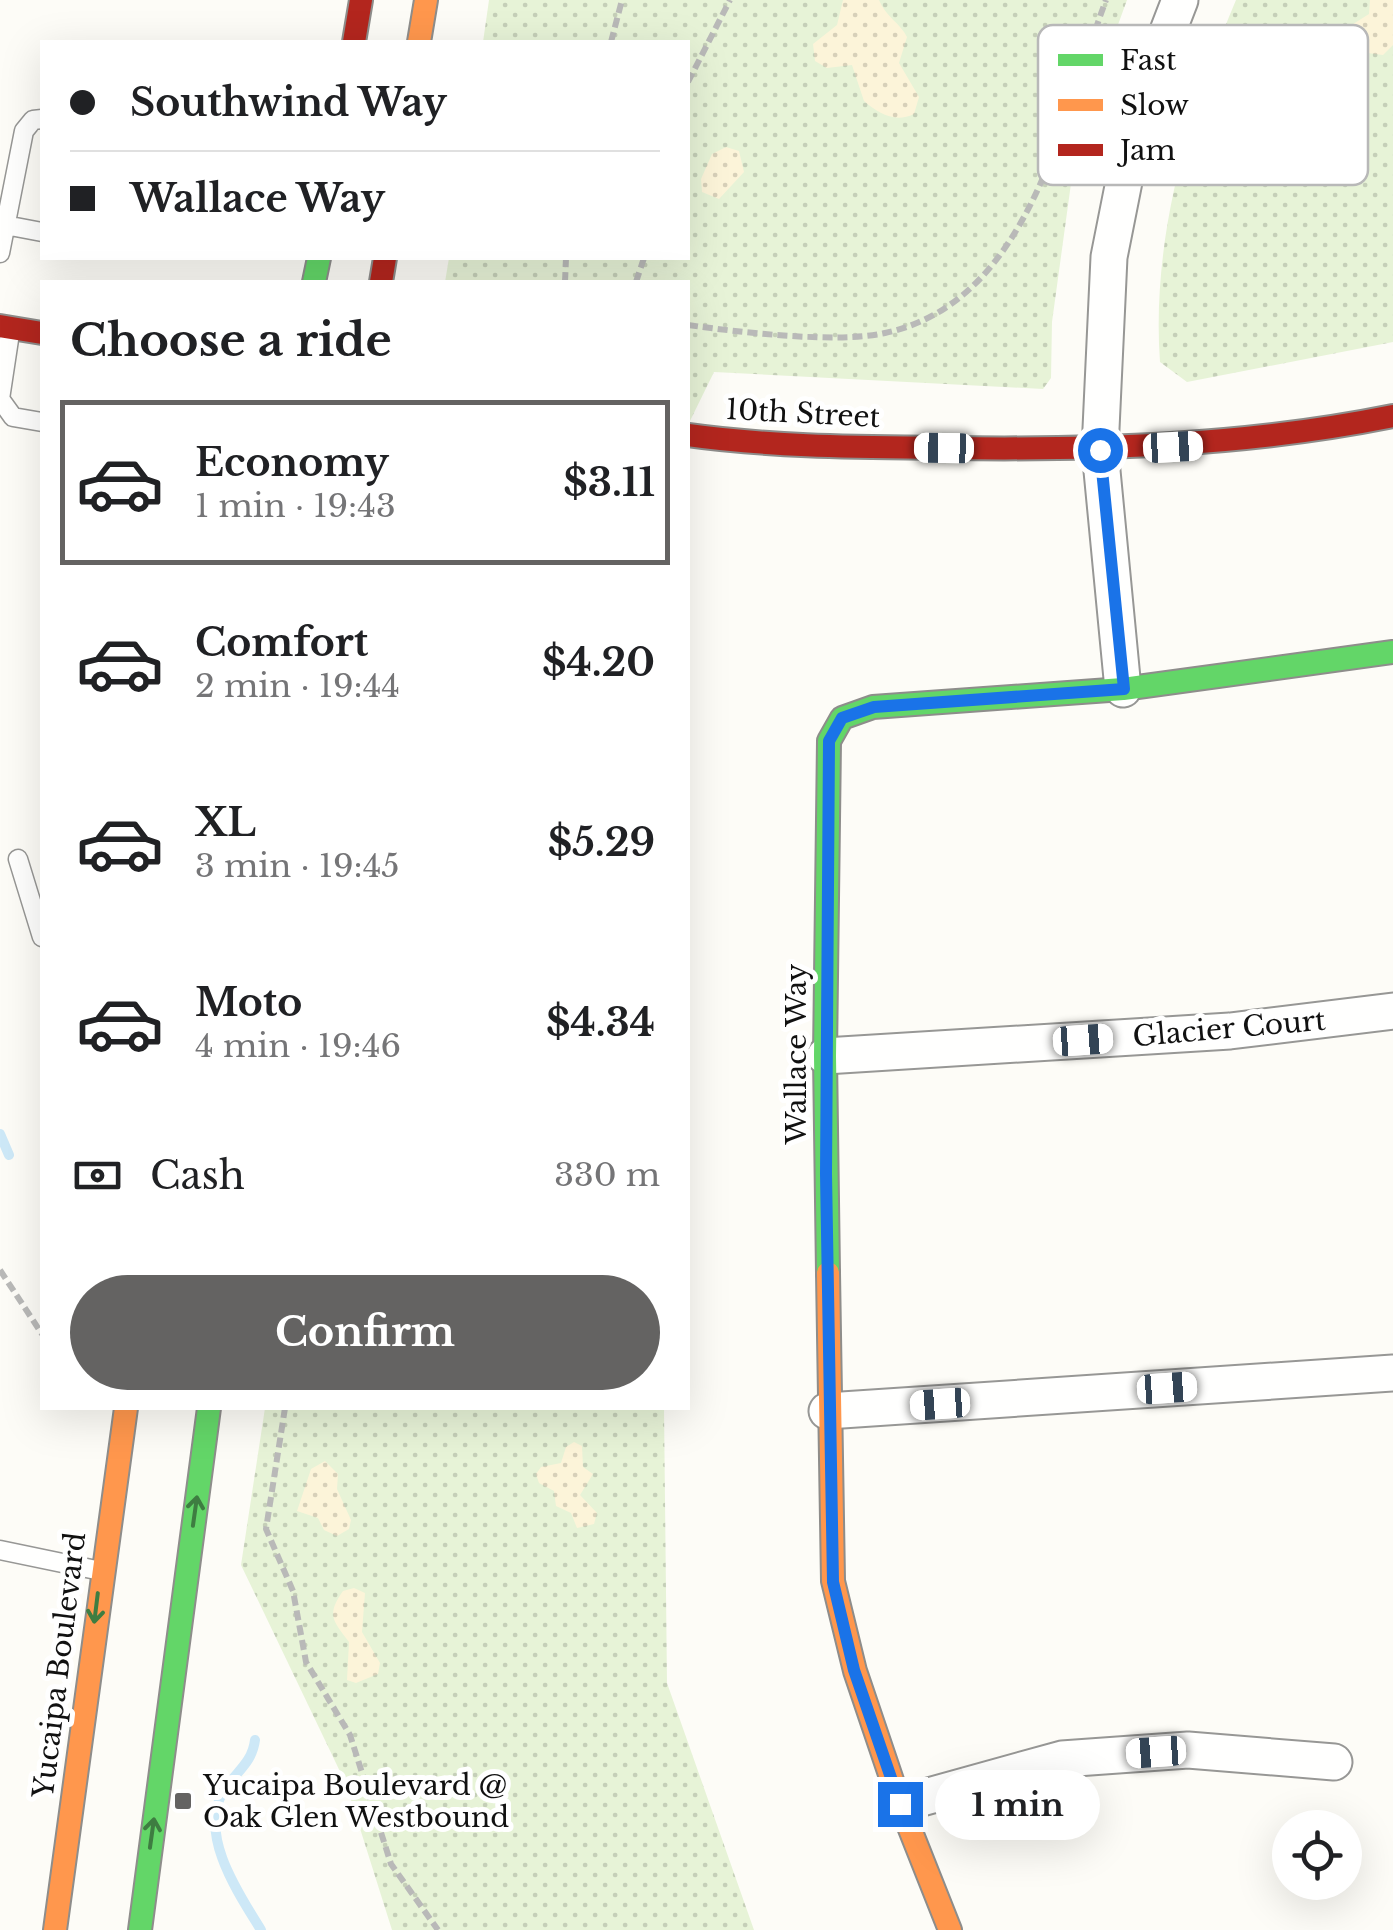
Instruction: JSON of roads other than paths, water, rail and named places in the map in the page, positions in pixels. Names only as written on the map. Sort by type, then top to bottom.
[{"type":"street","points":[[420,40],[426,0]]},
{"type":"street","points":[[1170,25],[1180,0]]},
{"type":"street","points":[[354,1],[354,40]]},
{"type":"street","points":[[1123,185],[1108,257],[1100,450],[1124,689]]},
{"type":"street","points":[[5,327],[40,333]]},
{"type":"street","name":"10th Street","points":[[690,435],[748,444],[1100,450],[1246,444],[1393,416]]},
{"type":"street","name":"Wallace Way","points":[[950,1930],[900,1804],[854,1670],[833,1582],[826,1056],[829,741],[842,718],[874,707],[1124,689],[1393,652]]},
{"type":"street","name":"Glacier Court","points":[[826,1056],[1230,1031],[1393,1011]]},
{"type":"street","points":[[828,1411],[1393,1373]]},
{"type":"street","name":"Yucaipa Boulevard","points":[[54,1930],[126,1410]]},
{"type":"street","points":[[140,1930],[210,1410]]},
{"type":"street","points":[[900,1804],[1062,1759],[1188,1750],[1334,1762]]},
{"type":"lane","points":[[0,253],[24,131],[40,119]]},
{"type":"lane","points":[[5,226],[40,232]]},
{"type":"lane","points":[[5,327],[0,399],[13,416],[40,422]]},
{"type":"lane","points":[[18,859],[40,930]]},
{"type":"lane","points":[[0,1550],[101,1571]]},
{"type":"waterway","points":[[0,1134],[9,1155]]},
{"type":"waterway","points":[[255,1740],[247,1762],[223,1792],[215,1827],[224,1864],[261,1930]]},
{"type":"place","name":"Yucaipa Boulevard @ Oak Glen Westbound","points":[[183,1801]]}]
